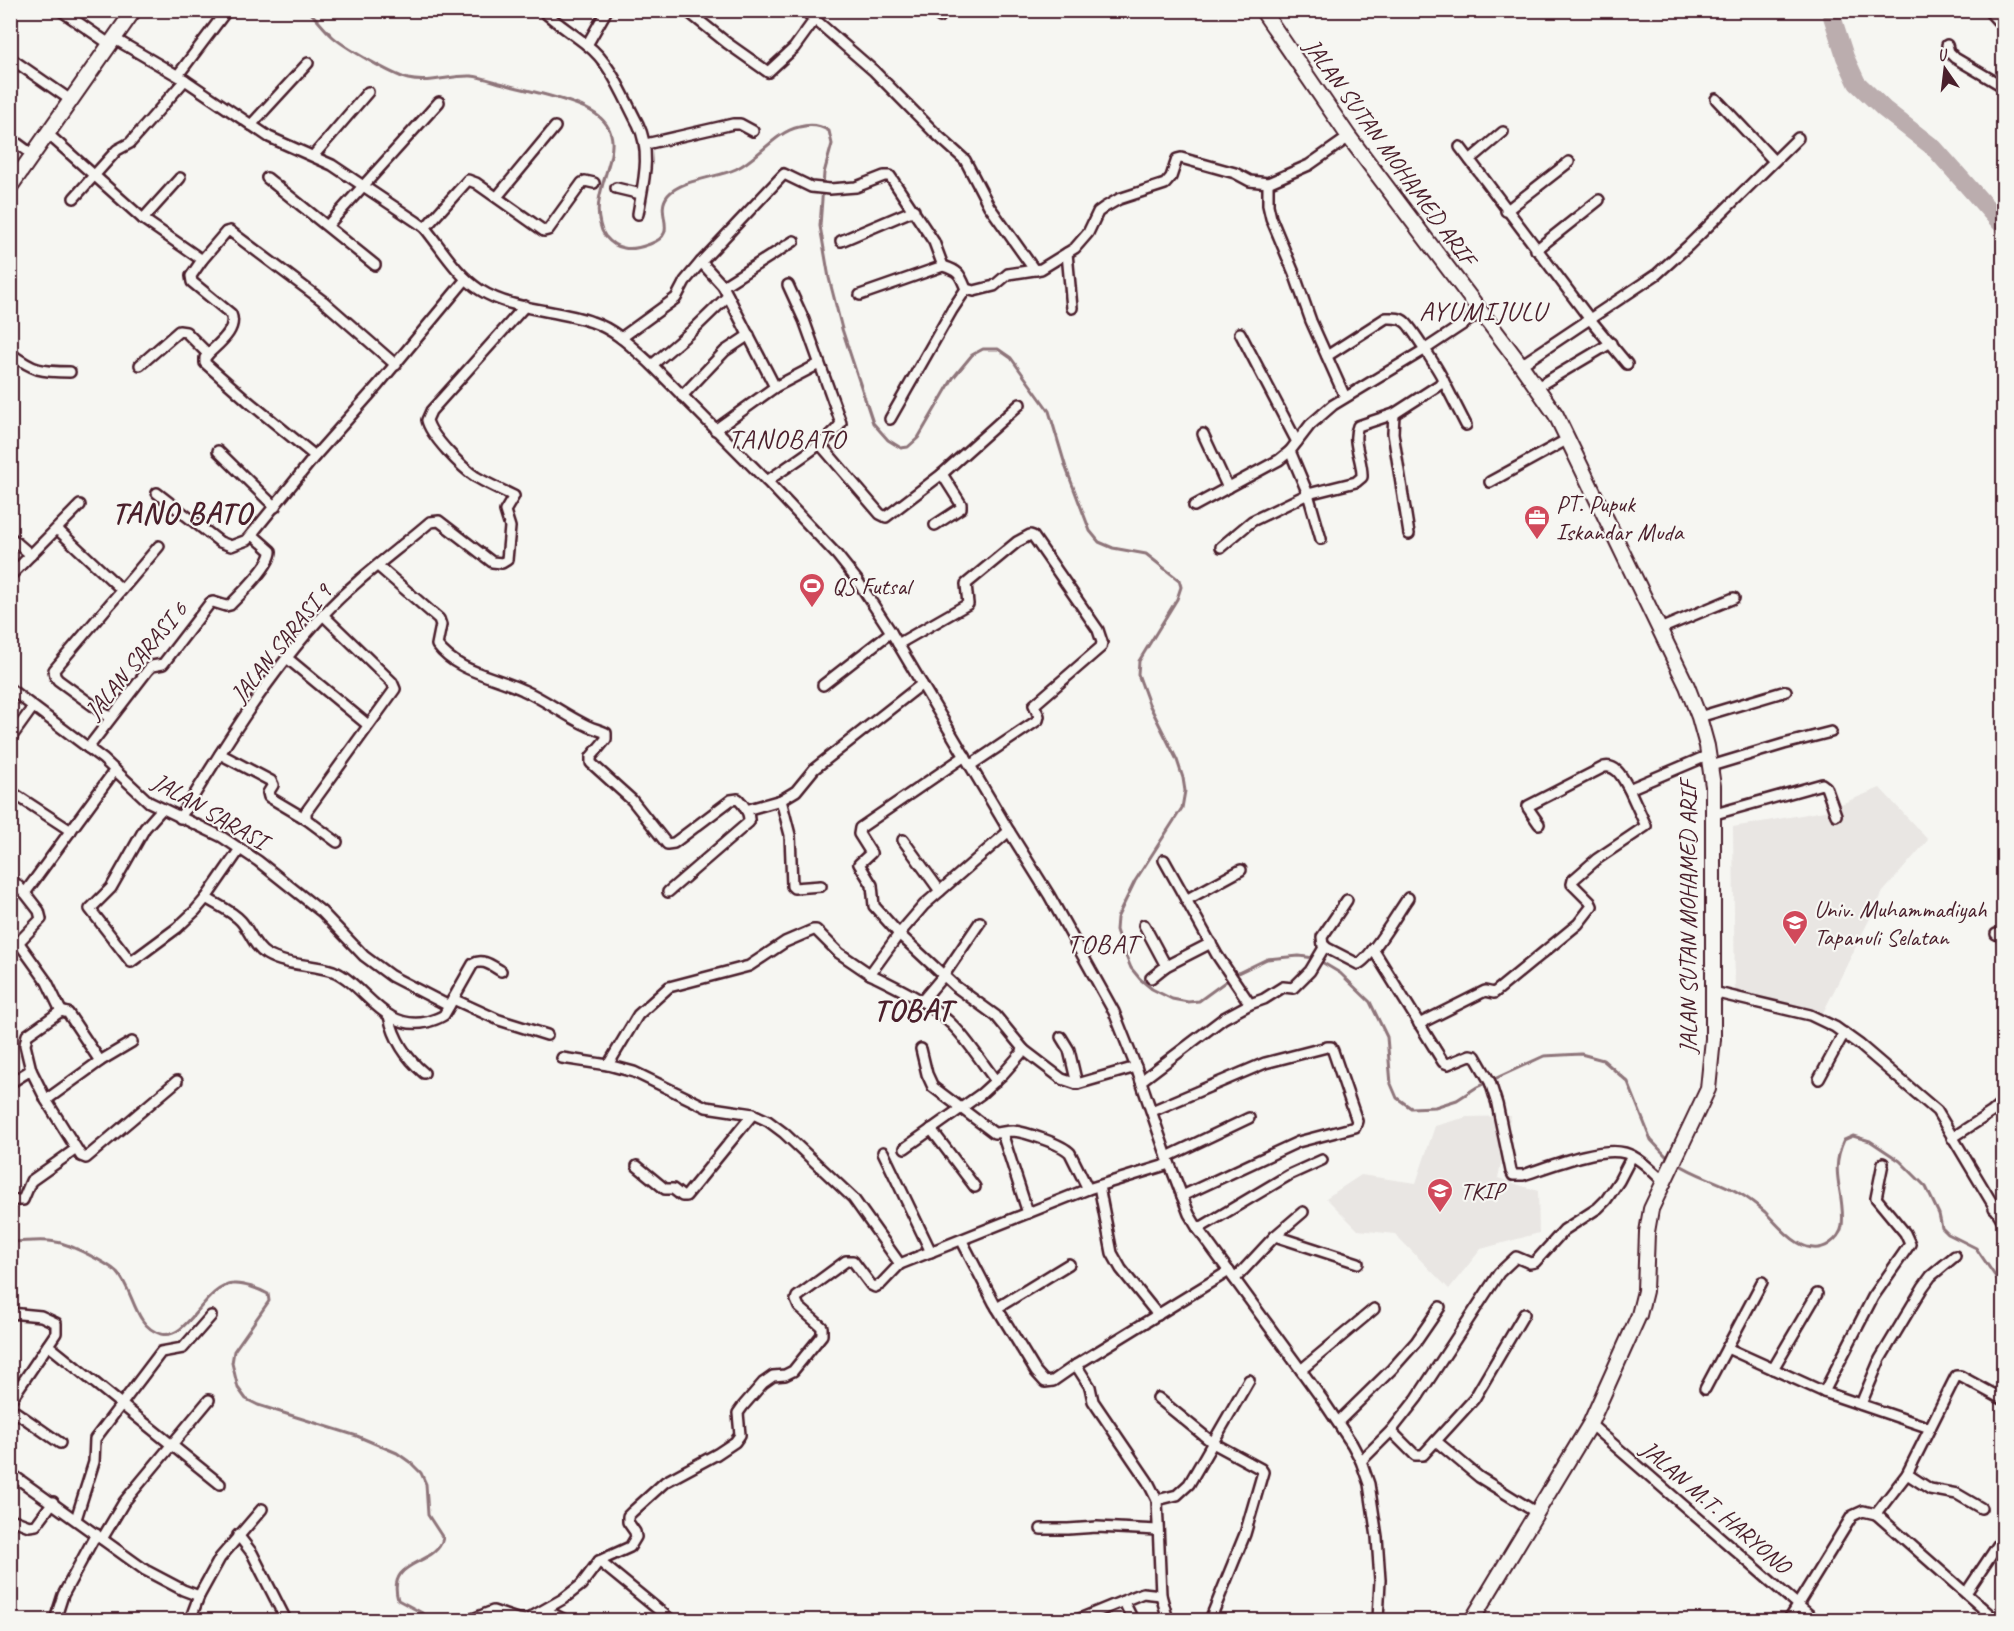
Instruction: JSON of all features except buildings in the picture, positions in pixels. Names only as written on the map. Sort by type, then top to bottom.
[{"type":"street","points":[[60,10],[113,42],[181,78],[276,141],[314,155],[363,185],[425,228],[466,279],[481,291],[525,306],[592,322],[621,338],[716,430],[837,555],[857,580],[891,632],[1049,895],[1108,1000],[1136,1067],[1189,1214],[1338,1422],[1360,1461],[1369,1484],[1377,1537],[1380,1580],[1378,1620]]},
{"type":"street","points":[[10,187],[134,10]]},
{"type":"street","points":[[74,198],[117,150],[130,143],[181,78],[227,10]]},
{"type":"street","points":[[542,10],[587,45],[603,63],[641,129],[646,144],[646,160],[638,214]]},
{"type":"street","points":[[587,45],[607,10]]},
{"type":"street","points":[[687,10],[727,44],[768,72],[794,48],[815,19]]},
{"type":"street","points":[[804,10],[874,71],[965,160],[989,206],[1036,270]]},
{"type":"street","name":"JALAN SUTAN MOHAMED ARIF","points":[[1262,10],[1349,137],[1556,415],[1687,686],[1699,717],[1710,761],[1715,814],[1713,1039],[1708,1089],[1684,1142],[1665,1176],[1648,1219],[1643,1303],[1590,1424],[1472,1620]]},
{"type":"street","points":[[1988,10],[1997,20],[2004,22]]},
{"type":"street","points":[[1947,45],[1949,52],[1955,58],[2004,87]]},
{"type":"street","points":[[10,58],[72,101]]},
{"type":"street","points":[[251,125],[308,63]]},
{"type":"street","points":[[314,155],[368,92]]},
{"type":"street","points":[[1716,99],[1774,161]]},
{"type":"street","points":[[328,225],[440,102]]},
{"type":"street","points":[[646,144],[733,124],[740,124],[753,131]]},
{"type":"street","points":[[497,197],[555,127]]},
{"type":"street","points":[[1470,160],[1503,132]]},
{"type":"street","points":[[48,134],[143,219],[202,260]]},
{"type":"street","points":[[966,289],[974,291],[994,286],[1008,274],[1041,269],[1075,248],[1088,234],[1098,212],[1119,199],[1165,184],[1171,177],[1175,161],[1181,158],[1235,173],[1250,181],[1268,183],[1309,165],[1349,137]]},
{"type":"street","points":[[10,138],[33,154]]},
{"type":"street","points":[[1521,365],[1657,274],[1797,138]]},
{"type":"street","points":[[1460,147],[1536,250],[1627,364]]},
{"type":"street","points":[[1506,211],[1569,162]]},
{"type":"street","points":[[621,338],[676,298],[685,281],[701,262],[786,174],[811,187],[830,189],[849,189],[884,176],[890,176],[934,242],[943,266]]},
{"type":"street","points":[[143,219],[180,178]]},
{"type":"street","points":[[267,178],[375,265]]},
{"type":"street","points":[[425,228],[471,179],[544,231],[548,230],[582,182],[594,183]]},
{"type":"street","points":[[1268,183],[1268,205],[1271,218],[1311,321],[1345,397]]},
{"type":"street","points":[[616,188],[641,194]]},
{"type":"street","points":[[1536,250],[1599,200]]},
{"type":"street","points":[[841,241],[914,210]]},
{"type":"street","points":[[315,456],[205,363],[205,358],[232,328],[234,321],[231,315],[192,282],[191,276],[226,232],[230,231],[323,301],[396,365]]},
{"type":"street","points":[[723,286],[794,241]]},
{"type":"street","points":[[1067,253],[1072,308]]},
{"type":"street","points":[[701,262],[723,286],[775,387]]},
{"type":"street","points":[[860,295],[943,266],[956,270],[960,274],[966,289]]},
{"type":"street","points":[[157,493],[220,542],[231,546],[240,544],[253,534],[315,456],[396,365],[466,279]]},
{"type":"street","points":[[767,482],[840,426],[841,420],[830,396],[804,320],[788,285]]},
{"type":"street","points":[[890,419],[966,289]]},
{"type":"street","points":[[651,365],[694,329],[728,296]]},
{"type":"street","name":"JALAN SARASI 9","points":[[180,818],[220,754],[287,658],[323,615],[430,522],[439,521],[492,562],[502,563],[507,560],[510,527],[505,511],[514,496],[477,477],[465,468],[431,430],[427,420],[431,411],[525,306]]},
{"type":"street","points":[[1194,506],[1263,470],[1290,451],[1310,425],[1345,397],[1424,350],[1480,313]]},
{"type":"street","points":[[1327,356],[1386,318],[1404,320],[1413,329],[1424,350],[1442,374],[1466,425]]},
{"type":"street","points":[[140,365],[179,331],[186,332],[208,354]]},
{"type":"street","points":[[1240,333],[1297,442]]},
{"type":"street","points":[[682,396],[725,351],[749,335]]},
{"type":"street","points":[[1537,387],[1611,343]]},
{"type":"street","points":[[10,353],[37,370],[70,372]]},
{"type":"street","points":[[716,430],[775,387],[819,364]]},
{"type":"street","points":[[1221,547],[1251,521],[1308,494],[1356,482],[1362,477],[1363,470],[1355,437],[1358,426],[1394,414],[1439,385],[1443,380]]},
{"type":"street","points":[[819,443],[884,516],[896,510],[942,474],[1020,404]]},
{"type":"street","points":[[1394,414],[1393,434],[1409,534]]},
{"type":"street","points":[[1203,434],[1228,488]]},
{"type":"street","points":[[1490,483],[1568,439]]},
{"type":"street","points":[[218,451],[275,507]]},
{"type":"street","points":[[1290,451],[1308,494],[1321,539]]},
{"type":"street","points":[[935,525],[960,508],[961,504],[942,474]]},
{"type":"street","points":[[10,576],[80,505]]},
{"type":"street","points":[[57,529],[121,589]]},
{"type":"street","name":"JALAN SARASI 6","points":[[88,748],[148,670],[152,666],[163,664],[210,603],[230,605],[271,557],[271,551],[253,534]]},
{"type":"street","points":[[898,644],[968,604],[966,584],[1017,542],[1030,535],[1033,536],[1098,630],[1101,646],[1034,705],[1039,716],[1038,720],[970,765]]},
{"type":"street","points":[[10,537],[31,555]]},
{"type":"street","points":[[110,718],[58,680],[54,673],[121,589],[159,546]]},
{"type":"street","points":[[378,566],[440,619],[437,645],[467,670],[514,686],[540,698],[587,726],[606,733],[606,739],[591,758],[591,764],[632,800],[668,844],[674,843],[731,800],[738,799],[746,810],[749,822],[668,892]]},
{"type":"street","points":[[1660,629],[1734,598]]},
{"type":"street","points":[[306,819],[306,812],[395,689],[394,685],[323,615]]},
{"type":"street","points":[[823,684],[891,632]]},
{"type":"street","points":[[287,658],[368,725]]},
{"type":"street","points":[[746,810],[781,800],[796,791],[810,773],[922,684]]},
{"type":"street","name":"JALAN SARASI","points":[[10,689],[88,748],[139,794],[162,809],[222,837],[258,861],[322,912],[354,947],[391,976],[451,1003],[547,1035]]},
{"type":"street","points":[[1699,717],[1786,691]]},
{"type":"street","points":[[10,739],[33,707]]},
{"type":"street","points":[[1629,789],[1710,761],[1831,732]]},
{"type":"street","points":[[220,754],[272,781],[273,785],[268,796],[306,819],[337,842]]},
{"type":"street","points":[[965,756],[858,831],[871,852],[859,864],[872,885],[874,906],[899,934],[955,986],[996,1016],[1024,1050],[1062,1079],[1077,1084],[1136,1067]]},
{"type":"street","points":[[1419,1024],[1485,991],[1494,993],[1578,924],[1592,905],[1572,884],[1573,880],[1597,859],[1646,826],[1629,789],[1616,769],[1610,766],[1528,806],[1527,808],[1539,824]]},
{"type":"street","points":[[25,893],[115,770]]},
{"type":"street","points":[[1715,814],[1822,784],[1826,787],[1836,815]]},
{"type":"street","points":[[10,790],[71,831]]},
{"type":"street","points":[[781,800],[790,835],[792,886],[794,888],[821,886]]},
{"type":"street","points":[[162,809],[145,828],[111,888],[90,909],[131,962],[177,928],[206,898],[240,849]]},
{"type":"street","points":[[870,974],[899,934],[924,905],[1009,831]]},
{"type":"street","points":[[903,840],[940,891]]},
{"type":"street","points":[[1164,860],[1210,943],[1250,1004]]},
{"type":"street","points":[[1186,900],[1241,870]]},
{"type":"street","points":[[10,878],[39,910],[41,919],[10,951]]},
{"type":"street","points":[[206,898],[237,917],[259,948],[266,954],[291,963],[333,972],[389,1016],[403,1022],[419,1024],[444,1016],[473,964],[477,961],[501,971]]},
{"type":"street","points":[[1347,900],[1321,942],[1324,946],[1358,964],[1362,963],[1373,949],[1408,898]]},
{"type":"street","points":[[922,1001],[944,975],[980,922]]},
{"type":"street","points":[[1144,925],[1166,966]]},
{"type":"street","points":[[608,1065],[633,1023],[669,987],[749,966],[785,942],[813,930],[817,931],[839,954],[870,974],[922,1001],[959,1032],[996,1081]]},
{"type":"street","points":[[20,943],[42,973],[61,1011],[68,1013],[100,1061]]},
{"type":"street","points":[[1151,978],[1166,966],[1210,943]]},
{"type":"street","points":[[1141,1082],[1224,1018],[1283,987],[1293,988],[1317,959],[1324,946]]},
{"type":"street","points":[[1373,949],[1445,1064],[1470,1055],[1475,1056],[1490,1082],[1511,1171],[1514,1175],[1523,1175],[1593,1155],[1621,1152],[1665,1176]]},
{"type":"street","points":[[1713,992],[1810,1015],[1844,1033],[1937,1110],[2004,1223]]},
{"type":"street","points":[[61,1011],[27,1035],[25,1045],[31,1070],[46,1101],[83,1158],[88,1157],[177,1081]]},
{"type":"street","points":[[389,1016],[412,1064],[424,1073]]},
{"type":"street","points":[[1819,1079],[1844,1033]]},
{"type":"street","points":[[1061,1037],[1069,1050],[1077,1084]]},
{"type":"street","points":[[46,1101],[100,1061],[132,1042]]},
{"type":"street","points":[[1152,1111],[1265,1063],[1327,1047],[1331,1047],[1333,1052],[1357,1121],[1355,1127],[1298,1142],[1182,1196]]},
{"type":"street","points":[[921,1049],[927,1074],[933,1087],[994,1133],[1003,1136],[1015,1131],[1066,1149],[1088,1189]]},
{"type":"street","points":[[904,1148],[996,1081],[1024,1050]]},
{"type":"street","points":[[562,1058],[608,1065],[634,1072],[705,1107],[753,1114],[768,1121],[784,1133],[853,1198],[900,1264]]},
{"type":"street","points":[[10,1083],[31,1070]]},
{"type":"street","points":[[1952,1138],[2004,1102]]},
{"type":"street","points":[[637,1166],[665,1189],[673,1189],[682,1196],[686,1196],[753,1114]]},
{"type":"street","points":[[470,1620],[493,1611],[526,1620],[581,1585],[599,1561],[630,1547],[636,1538],[635,1532],[630,1528],[628,1516],[665,1482],[735,1442],[740,1435],[738,1413],[743,1406],[763,1383],[773,1376],[785,1375],[793,1371],[822,1335],[822,1327],[799,1307],[796,1300],[846,1261],[854,1261],[871,1286],[875,1287],[881,1284],[900,1264],[1088,1189],[1168,1161],[1249,1118]]},
{"type":"street","points":[[931,1129],[975,1187]]},
{"type":"street","points":[[1003,1136],[1028,1213]]},
{"type":"street","points":[[10,1200],[23,1200],[31,1181],[76,1149]]},
{"type":"street","points":[[883,1152],[931,1252]]},
{"type":"street","points":[[1360,1461],[1391,1431],[1445,1358],[1499,1273],[1516,1257],[1530,1263],[1535,1262],[1564,1230],[1599,1208],[1619,1182],[1632,1156]]},
{"type":"street","points":[[1198,1229],[1289,1175],[1322,1160]]},
{"type":"street","points":[[1824,1392],[1873,1297],[1910,1244],[1905,1233],[1876,1198],[1883,1163]]},
{"type":"street","points":[[1099,1186],[1112,1253],[1121,1269],[1158,1315]]},
{"type":"street","points":[[1994,1208],[2004,1201]]},
{"type":"street","points":[[962,1241],[997,1308],[1036,1372],[1045,1382],[1053,1382],[1076,1365],[1158,1315],[1232,1275],[1303,1212]]},
{"type":"street","points":[[1275,1236],[1358,1263]]},
{"type":"street","points":[[1861,1404],[1880,1359],[1923,1287],[1931,1276],[1955,1256]]},
{"type":"street","points":[[997,1308],[1069,1264]]},
{"type":"street","points":[[1705,1389],[1762,1282]]},
{"type":"street","points":[[1773,1369],[1817,1294]]},
{"type":"street","points":[[1338,1422],[1416,1342],[1440,1307]]},
{"type":"street","points":[[1301,1370],[1374,1310]]},
{"type":"street","points":[[10,1313],[41,1316],[56,1323],[56,1333],[10,1401]]},
{"type":"street","points":[[1391,1431],[1418,1456],[1423,1455],[1478,1393],[1524,1314]]},
{"type":"street","points":[[76,1519],[94,1462],[95,1439],[161,1352],[183,1348],[211,1316]]},
{"type":"street","points":[[48,1345],[220,1484]]},
{"type":"street","points":[[1727,1347],[1824,1392],[1930,1428]]},
{"type":"street","points":[[1076,1365],[1090,1387],[1093,1401],[1148,1482],[1157,1500],[1161,1594],[1168,1620]]},
{"type":"street","points":[[1876,1514],[1907,1474],[1952,1381],[1957,1376],[2004,1400]]},
{"type":"street","points":[[1157,1500],[1177,1495],[1189,1484],[1249,1380]]},
{"type":"street","points":[[1158,1398],[1213,1443],[1261,1469],[1263,1474],[1245,1534],[1210,1620]]},
{"type":"street","points":[[55,1620],[63,1595],[99,1536],[124,1502],[209,1400]]},
{"type":"street","points":[[10,1408],[60,1443]]},
{"type":"street","name":"JALAN M.T. HARYONO","points":[[1590,1424],[1815,1620]]},
{"type":"street","points":[[1436,1440],[1479,1477],[1537,1513]]},
{"type":"street","points":[[10,1473],[145,1570],[199,1596]]},
{"type":"street","points":[[1907,1474],[1934,1491],[1957,1494],[1981,1508]]},
{"type":"street","points":[[11,1519],[29,1526],[36,1525],[53,1502]]},
{"type":"street","points":[[190,1620],[199,1596],[220,1558],[262,1509]]},
{"type":"street","points":[[1788,1620],[1852,1516],[1863,1511],[1876,1514],[1996,1620]]},
{"type":"street","points":[[1041,1529],[1097,1527],[1158,1530]]},
{"type":"street","points":[[238,1536],[252,1553],[286,1620]]},
{"type":"street","points":[[1966,1593],[2004,1536]]},
{"type":"street","points":[[599,1561],[671,1620]]},
{"type":"street","points":[[1077,1620],[1143,1593],[1161,1594]]},
{"type":"street","points":[[1124,1602],[1133,1620]]},
{"type":"street","points":[[545,1610],[565,1620]]},
{"type":"shaded area","name":"Univ. Muhammadiyah Tapanuli Selatan","points":[[1880,788],[1928,840],[1883,892],[1819,1021],[1735,1001],[1733,827],[1824,811]]},
{"type":"shaded area","name":"TKIP","points":[[1511,1116],[1498,1178],[1538,1191],[1539,1233],[1481,1249],[1449,1289],[1395,1234],[1358,1230],[1326,1198],[1361,1175],[1416,1183],[1435,1126],[1467,1117]]},
{"type":"waterway","points":[[308,10],[340,42],[369,61],[408,79],[480,77],[566,101],[585,108],[602,119],[610,131],[612,145],[598,208],[600,224],[607,238],[613,244],[621,247],[637,248],[650,244],[664,234],[664,202],[668,195],[682,185],[744,165],[790,130],[811,125],[829,131],[832,144],[824,173],[820,226],[829,278],[842,329],[873,423],[888,440],[901,448],[908,447],[918,438],[953,378],[972,355],[983,349],[998,349],[1011,358],[1049,411],[1066,468],[1090,531],[1099,542],[1113,548],[1146,554],[1179,580],[1181,587],[1177,599],[1139,661],[1138,674],[1149,704],[1177,760],[1185,791],[1182,808],[1135,881],[1117,918],[1116,930],[1131,968],[1152,989],[1172,999],[1188,1002],[1199,1001],[1236,974],[1267,959],[1299,956],[1314,958]]},
{"type":"waterway","points":[[1830,10],[1845,57],[1857,83],[1884,109],[1934,148],[2004,227]]},
{"type":"waterway","points":[[1320,961],[1340,973],[1370,1002],[1387,1037],[1391,1084],[1397,1098],[1411,1108],[1435,1107],[1457,1100],[1477,1087],[1544,1056],[1581,1054],[1603,1060],[1628,1082],[1651,1140],[1671,1160]]},
{"type":"waterway","points":[[1677,1163],[1746,1197],[1793,1240],[1811,1248],[1820,1248],[1829,1244],[1839,1234],[1842,1226],[1842,1203],[1837,1173],[1839,1152],[1844,1140],[1853,1136],[1870,1141],[1900,1161],[1926,1187],[1939,1214],[1942,1228],[1948,1234],[1976,1248],[2004,1289]]},
{"type":"waterway","points":[[10,1242],[62,1243],[105,1264],[117,1272],[123,1280],[145,1324],[161,1334],[171,1334],[180,1329],[213,1294],[223,1287],[241,1284],[268,1294],[269,1301],[234,1351],[232,1363],[238,1388],[246,1399],[258,1405],[357,1436],[397,1453],[411,1463],[421,1473],[426,1484],[428,1515],[443,1538],[439,1548],[405,1569],[399,1576],[396,1586],[398,1600],[426,1615],[439,1618],[471,1616]]},
{"type":"place","name":"PT. Pupuk Iskandar Muda","points":[[1537,541]]},
{"type":"place","name":"QS Futsal","points":[[812,609]]},
{"type":"place","name":"Univ. Muhammadiyah Tapanuli Selatan","points":[[1795,946]]},
{"type":"place","name":"TKIP","points":[[1440,1214]]},
{"type":"district","name":"AYUMIJULU","points":[[1483,311]]},
{"type":"district","name":"TANOBATO","points":[[787,439]]},
{"type":"district","name":"TANO BATO","points":[[182,513]]},
{"type":"district","name":"TOBAT","points":[[1103,944]]},
{"type":"district","name":"TOBAT","points":[[913,1010]]}]
